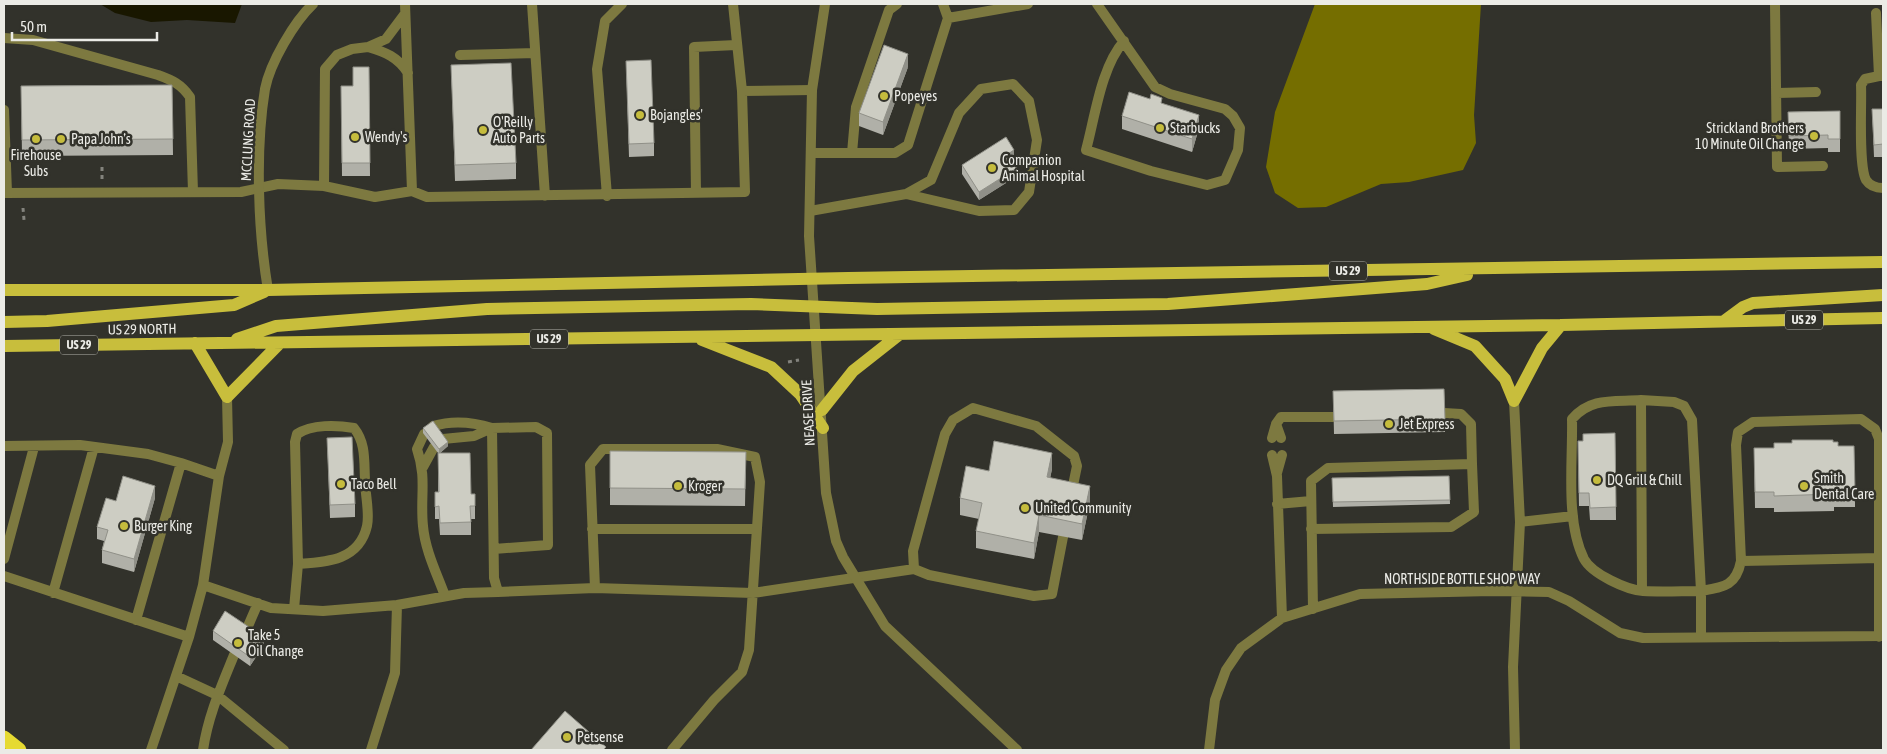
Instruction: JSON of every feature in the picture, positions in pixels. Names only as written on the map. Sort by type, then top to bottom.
[{"type":"highway","points":[[4,738],[18,750]]},
{"type":"main road","name":"US 29","points":[[4,290],[268,290],[812,279],[1883,262]]},
{"type":"main road","points":[[226,344],[276,326],[496,309],[751,304],[897,308],[1158,304],[1242,300],[1427,284],[1493,269]]},
{"type":"main road","points":[[4,281],[37,290]]},
{"type":"main road","points":[[4,322],[47,321],[234,305],[268,290]]},
{"type":"main road","points":[[1724,321],[1742,307],[1753,304],[1883,295]]},
{"type":"main road","name":"US 29","points":[[280,343],[1561,325],[1883,318]]},
{"type":"main road","points":[[1514,401],[1542,348],[1561,325]]},
{"type":"main road","points":[[1430,327],[1475,346],[1505,379],[1514,401]]},
{"type":"main road","points":[[822,410],[853,371],[900,334]]},
{"type":"main road","points":[[692,337],[729,348],[771,367],[800,394],[823,428]]},
{"type":"main road","points":[[195,343],[228,397],[280,343]]},
{"type":"main road","name":"US 29 NORTH","points":[[4,346],[280,343]]},
{"type":"street","name":"MCCLUNG ROAD","points":[[268,290],[260,246],[260,189],[265,88],[281,50],[304,12],[313,4]]},
{"type":"street","points":[[405,4],[412,191]]},
{"type":"street","points":[[532,4],[545,196]]},
{"type":"street","points":[[607,196],[597,69],[605,21],[622,4]]},
{"type":"street","points":[[4,110],[6,193],[241,192],[278,184],[324,186],[375,197],[412,191],[427,197],[607,196],[745,192],[742,91],[733,4]]},
{"type":"street","name":"NEASE DRIVE","points":[[825,4],[812,90],[810,211],[812,279],[830,518],[836,541],[855,578],[885,626],[1017,750]]},
{"type":"street","points":[[852,153],[856,107],[889,10],[897,4]]},
{"type":"street","points":[[811,153],[895,153],[908,145],[948,18],[942,4]]},
{"type":"street","points":[[948,18],[1028,4]]},
{"type":"street","points":[[1097,4],[1124,41],[1145,76],[1155,87],[1170,94],[1224,109],[1232,116],[1240,128],[1238,150],[1225,180],[1207,184],[1151,171],[1086,150],[1102,87],[1116,50],[1124,41]]},
{"type":"street","points":[[1774,4],[1777,166],[1823,166]]},
{"type":"street","points":[[1876,13],[1881,76],[1865,79],[1861,85],[1862,161],[1867,181],[1872,185],[1883,188]]},
{"type":"street","points":[[324,186],[325,69],[337,55],[352,49],[368,47],[386,38],[404,15]]},
{"type":"street","points":[[4,38],[33,40],[175,80],[190,97],[193,192]]},
{"type":"street","points":[[696,193],[694,47],[736,45]]},
{"type":"street","points":[[368,47],[389,53],[402,64],[409,74]]},
{"type":"street","points":[[460,55],[536,53]]},
{"type":"street","points":[[810,211],[906,194],[931,180],[959,113],[981,89],[1013,84],[1029,101],[1037,140],[1029,192],[1014,210],[979,211],[906,194]]},
{"type":"street","points":[[742,91],[812,90]]},
{"type":"street","points":[[1776,93],[1816,92]]},
{"type":"street","points":[[151,750],[189,638],[202,585],[219,476],[228,442],[228,397]]},
{"type":"street","points":[[1640,400],[1642,591]]},
{"type":"street","points":[[1701,638],[1700,591],[1692,420],[1684,406],[1674,402],[1640,400],[1596,402],[1581,408],[1572,419],[1573,516],[1578,543],[1585,561],[1602,575],[1642,591],[1700,591],[1724,587],[1738,575],[1741,561],[1736,446],[1738,432],[1753,422],[1860,419],[1875,429],[1879,439],[1881,636]]},
{"type":"street","points":[[1514,401],[1520,522],[1513,666],[1514,750]]},
{"type":"street","points":[[914,569],[913,551],[945,434],[953,420],[973,408],[1036,426],[1074,456],[1077,466],[1070,498]]},
{"type":"street","points":[[1312,528],[1451,526],[1474,512],[1472,424],[1461,414],[1444,413]]},
{"type":"street","points":[[1276,438],[1276,424],[1281,417],[1333,417]]},
{"type":"street","points":[[433,426],[443,423],[474,423],[492,428],[536,427],[547,433],[548,545],[494,549]]},
{"type":"street","points":[[294,609],[298,564],[295,442],[298,434],[305,429],[343,426],[354,428],[363,443],[367,526],[353,550],[344,556],[332,562],[298,564]]},
{"type":"street","points":[[443,439],[474,436],[492,428]]},
{"type":"street","points":[[492,428],[494,578],[498,592]]},
{"type":"street","points":[[424,434],[417,449],[423,467],[423,526],[427,545],[445,596]]},
{"type":"street","points":[[4,446],[94,447],[148,454],[219,476]]},
{"type":"street","points":[[4,559],[34,447]]},
{"type":"street","points":[[53,593],[94,447]]},
{"type":"street","points":[[423,467],[434,447]]},
{"type":"street","points":[[595,588],[590,464],[603,449],[717,449],[755,457],[760,482],[749,650],[742,672],[714,700],[672,750]]},
{"type":"street","points":[[1277,455],[1277,504],[1282,618]]},
{"type":"street","points":[[136,620],[181,463]]},
{"type":"street","points":[[1313,609],[1311,481],[1328,468],[1472,464]]},
{"type":"street","points":[[1277,504],[1311,501]]},
{"type":"street","points":[[1520,522],[1573,516]]},
{"type":"street","points":[[592,528],[756,529]]},
{"type":"street","points":[[202,585],[271,608],[323,611],[398,605],[445,596],[498,592],[595,588],[753,593],[914,569],[930,575],[1034,596],[1052,594],[1063,536]]},
{"type":"street","points":[[1741,561],[1879,558]]},
{"type":"street","points":[[4,576],[189,638]]},
{"type":"street","name":"NORTHSIDE BOTTLE SHOP WAY","points":[[1209,750],[1215,700],[1226,670],[1242,648],[1282,618],[1360,594],[1549,592],[1620,633],[1643,638],[1881,636]]},
{"type":"street","points":[[244,632],[258,603]]},
{"type":"street","points":[[372,750],[395,673],[398,605]]},
{"type":"street","points":[[203,750],[206,728],[217,695],[234,655]]},
{"type":"street","points":[[176,676],[217,695],[284,750]]},
{"type":"path","points":[[23,204],[24,220]]},
{"type":"path","points":[[786,365],[790,360],[789,354]]},
{"type":"path","points":[[790,360],[799,360]]},
{"type":"shaded area","points":[[100,4],[242,4],[235,23],[187,20],[151,22],[115,13]]},
{"type":"shaded area","points":[[1315,4],[1481,4],[1474,115],[1476,143],[1463,170],[1409,182],[1381,184],[1326,207],[1298,208],[1275,193],[1266,167],[1275,112]]},
{"type":"building","name":"Popeyes","points":[[884,45],[908,54],[883,122],[859,113]]},
{"type":"building","name":"Bojangles'","points":[[651,60],[654,143],[629,144],[626,61]]},
{"type":"building","name":"O'Reilly Auto Parts","points":[[511,63],[516,163],[455,165],[451,65]]},
{"type":"building","name":"Wendy's","points":[[353,67],[369,67],[370,163],[342,163],[341,86],[353,86]]},
{"type":"building","points":[[172,85],[173,139],[22,140],[21,86]]},
{"type":"building","points":[[1129,92],[1150,99],[1151,94],[1162,98],[1161,103],[1199,115],[1192,139],[1122,116]]},
{"type":"building","points":[[1872,109],[1883,109],[1883,144],[1874,145]]},
{"type":"building","points":[[1840,111],[1840,139],[1828,139],[1828,135],[1789,136],[1788,112]]},
{"type":"building","name":"Companion Animal Hospital","points":[[1006,137],[1014,150],[1008,154],[1017,168],[979,192],[962,165]]},
{"type":"building","points":[[1444,389],[1445,419],[1334,421],[1333,391]]},
{"type":"building","points":[[433,421],[448,442],[439,449],[423,428]]},
{"type":"building","name":"DQ Grill & Chill","points":[[1615,433],[1616,507],[1590,508],[1589,493],[1579,493],[1578,441],[1583,441],[1583,434]]},
{"type":"building","name":"Taco Bell","points":[[352,437],[355,504],[330,505],[327,438]]},
{"type":"building","name":"Smith Dental Care","points":[[1792,440],[1833,440],[1833,442],[1838,442],[1838,446],[1854,446],[1855,491],[1834,491],[1834,494],[1774,496],[1774,492],[1755,492],[1754,448],[1774,448],[1774,443],[1792,443]]},
{"type":"building","name":"United Community","points":[[994,441],[1052,453],[1047,477],[1090,486],[1082,524],[1039,515],[1034,543],[976,531],[982,503],[960,498],[966,466],[989,471]]},
{"type":"building","points":[[610,451],[746,452],[745,489],[610,488]]},
{"type":"building","points":[[438,453],[470,453],[471,494],[475,494],[475,506],[470,506],[471,522],[440,523],[439,506],[435,507],[435,492],[439,492]]},
{"type":"building","name":"Burger King","points":[[123,476],[155,486],[134,559],[102,550],[108,530],[97,527],[106,498],[116,501]]},
{"type":"building","points":[[1449,476],[1450,500],[1333,502],[1332,478]]},
{"type":"building","name":"Take 5 Oil Change","points":[[225,611],[264,637],[250,657],[213,631]]},
{"type":"building","points":[[565,711],[606,747],[603,750],[531,750]]},
{"type":"place","name":"Popeyes","points":[[884,96]]},
{"type":"place","name":"Bojangles'","points":[[640,115]]},
{"type":"place","name":"Starbucks","points":[[1160,128]]},
{"type":"place","name":"O'Reilly Auto Parts","points":[[483,130]]},
{"type":"place","name":"Strickland Brothers 10 Minute Oil Change","points":[[1814,136]]},
{"type":"place","name":"Wendy's","points":[[355,137]]},
{"type":"place","name":"Firehouse Subs","points":[[36,139]]},
{"type":"place","name":"Papa John's","points":[[61,139]]},
{"type":"place","name":"Companion Animal Hospital","points":[[992,168]]},
{"type":"place","name":"Jet Express","points":[[1389,424]]},
{"type":"place","name":"DQ Grill & Chill","points":[[1597,480]]},
{"type":"place","name":"Taco Bell","points":[[341,484]]},
{"type":"place","name":"Kroger","points":[[678,486]]},
{"type":"place","name":"Smith Dental Care","points":[[1804,486]]},
{"type":"place","name":"United Community","points":[[1025,508]]},
{"type":"place","name":"Burger King","points":[[124,526]]},
{"type":"place","name":"Take 5 Oil Change","points":[[238,643]]},
{"type":"place","name":"Petsense","points":[[567,737]]}]
